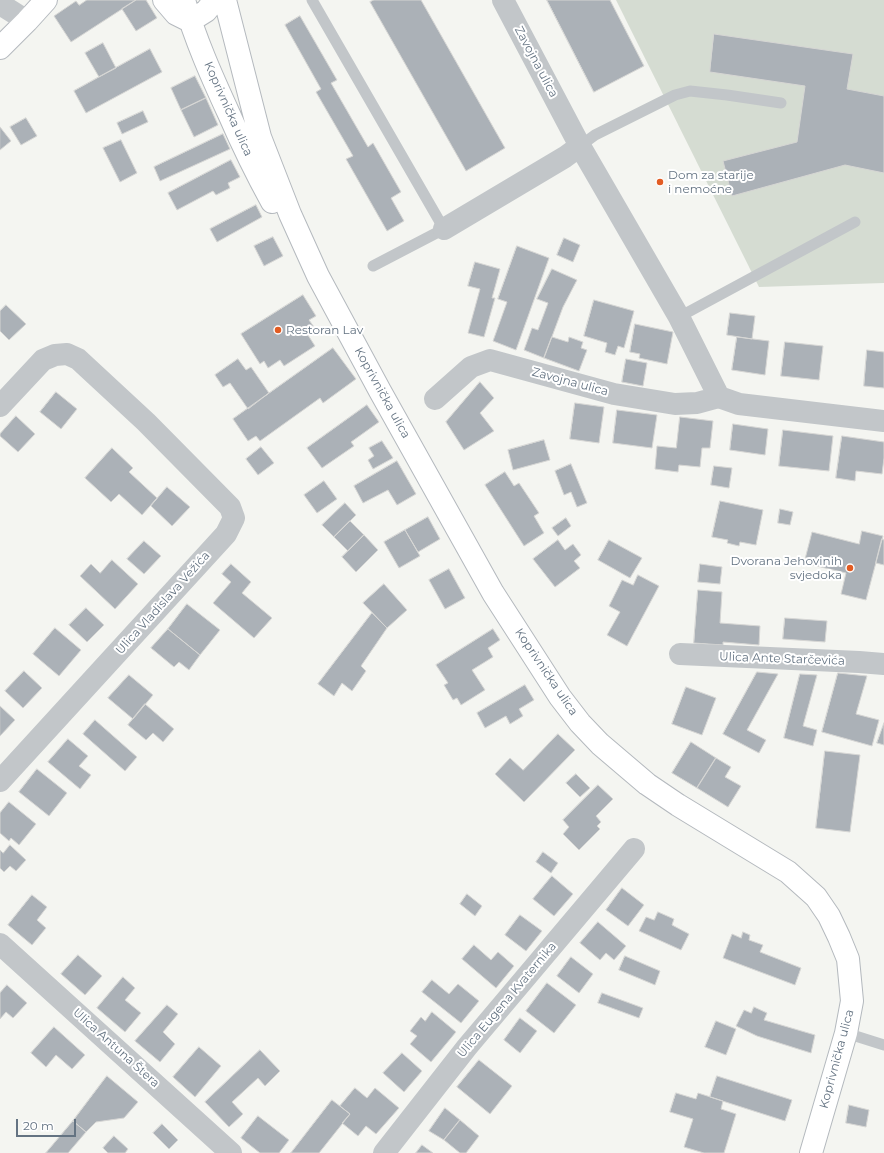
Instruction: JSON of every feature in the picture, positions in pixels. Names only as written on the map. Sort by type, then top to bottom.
[{"type":"main road","points":[[0,48],[46,0]]},
{"type":"main road","points":[[164,0],[176,14],[190,21],[206,11],[215,0]]},
{"type":"main road","name":"Koprivnička ulica","points":[[184,0],[190,21],[214,83],[263,186],[289,233],[318,276]]},
{"type":"main road","name":"Koprivnička ulica","points":[[226,0],[260,137],[290,214],[318,276],[380,391],[493,593],[560,697],[580,723],[600,744],[647,784],[678,805],[788,872],[816,898],[836,930],[848,959],[852,1001],[846,1033],[812,1153]]},
{"type":"street","name":"Zavojna ulica","points":[[435,399],[471,367],[490,360],[614,394],[675,404],[697,403],[719,397],[679,317],[580,146],[503,0]]},
{"type":"street","points":[[0,4],[27,21]]},
{"type":"street","points":[[444,229],[566,157],[580,146]]},
{"type":"street","name":"Ulica Vladislava Vežića","points":[[0,406],[43,360],[55,355],[67,354],[78,359],[146,422],[230,507],[234,518],[226,534],[0,781]]},
{"type":"street","points":[[719,397],[740,404],[884,421]]},
{"type":"street","name":"Ulica Ante Starčevića","points":[[680,654],[884,664]]},
{"type":"street","name":"Ulica Eugena Kvaternika","points":[[384,1153],[466,1047],[634,849]]},
{"type":"street","name":"Ulica Antuna Štera","points":[[0,944],[231,1153]]},
{"type":"lane","points":[[312,0],[444,229],[373,266]]},
{"type":"lane","points":[[580,146],[595,135],[675,94],[690,91],[781,103]]},
{"type":"lane","points":[[679,317],[855,222]]},
{"type":"lane","points":[[846,1033],[884,1045]]},
{"type":"shaded area","points":[[616,0],[884,0],[884,283],[759,287]]},
{"type":"building","points":[[87,0],[136,0],[71,42],[54,16],[76,1],[79,5]]},
{"type":"building","points":[[136,0],[146,0],[157,18],[136,31],[122,9]]},
{"type":"building","points":[[374,0],[421,0],[505,148],[466,171],[370,2]]},
{"type":"building","points":[[547,0],[610,0],[644,66],[594,92]]},
{"type":"building","points":[[300,16],[337,80],[331,83],[368,147],[373,143],[401,192],[391,198],[404,221],[387,231],[346,159],[353,156],[316,92],[321,89],[285,25]]},
{"type":"building","points":[[714,34],[853,54],[847,89],[884,96],[884,173],[845,165],[732,196],[723,161],[797,142],[805,86],[710,72]]},
{"type":"building","points":[[103,43],[116,68],[99,77],[85,53]]},
{"type":"building","points":[[150,49],[162,72],[86,113],[74,91]]},
{"type":"building","points":[[195,76],[206,98],[181,110],[171,88]]},
{"type":"building","points":[[206,98],[218,125],[194,137],[181,110]]},
{"type":"building","points":[[143,111],[148,122],[122,134],[117,123]]},
{"type":"building","points":[[26,118],[37,136],[21,145],[10,127]]},
{"type":"building","points":[[0,127],[11,141],[0,150]]},
{"type":"building","points":[[223,134],[230,149],[160,181],[154,167]]},
{"type":"building","points":[[121,140],[137,173],[120,182],[103,148]]},
{"type":"building","points":[[231,160],[240,177],[228,183],[230,188],[216,195],[213,191],[177,210],[168,193]]},
{"type":"building","points":[[256,205],[262,217],[217,242],[210,229]]},
{"type":"building","points":[[273,237],[283,256],[264,266],[254,246]]},
{"type":"building","points":[[564,238],[580,245],[573,262],[557,255]]},
{"type":"building","points":[[517,246],[549,258],[516,350],[493,341],[507,302],[498,299]]},
{"type":"building","points":[[475,262],[500,269],[492,298],[495,298],[484,337],[468,333],[480,289],[468,286]]},
{"type":"building","points":[[552,269],[577,280],[563,307],[544,358],[524,350],[532,328],[538,330],[548,303],[537,299]]},
{"type":"building","name":"Restoran Lav","points":[[303,295],[316,316],[309,320],[314,327],[306,332],[315,346],[284,366],[280,360],[268,368],[264,361],[260,364],[241,334]]},
{"type":"building","points":[[594,300],[634,311],[624,348],[618,346],[615,355],[605,352],[607,343],[584,336]]},
{"type":"building","points":[[6,305],[26,324],[9,340],[0,331],[0,311]]},
{"type":"building","points":[[730,313],[755,316],[752,339],[727,335]]},
{"type":"building","points":[[635,324],[673,332],[667,364],[639,358],[640,354],[630,352]]},
{"type":"building","points":[[552,337],[568,342],[569,337],[583,342],[581,348],[587,350],[579,371],[544,358]]},
{"type":"building","points":[[737,337],[769,341],[765,375],[732,370]]},
{"type":"building","points":[[785,342],[823,346],[819,380],[781,376]]},
{"type":"building","points":[[333,348],[356,379],[323,403],[320,398],[260,441],[256,436],[248,441],[233,419]]},
{"type":"building","points":[[867,350],[884,352],[884,388],[864,386]]},
{"type":"building","points":[[238,359],[246,370],[251,367],[269,393],[248,409],[230,383],[223,387],[215,375]]},
{"type":"building","points":[[626,359],[647,363],[643,386],[622,382]]},
{"type":"building","points":[[480,382],[494,398],[480,413],[494,431],[464,450],[446,422]]},
{"type":"building","points":[[56,392],[77,409],[61,429],[40,412]]},
{"type":"building","points":[[575,403],[604,407],[599,443],[570,439]]},
{"type":"building","points":[[367,405],[379,422],[351,442],[354,446],[322,468],[307,448]]},
{"type":"building","points":[[617,410],[657,415],[652,448],[613,443]]},
{"type":"building","points":[[16,416],[35,434],[18,452],[0,436],[0,434]]},
{"type":"building","points":[[680,417],[713,421],[710,448],[702,448],[700,467],[679,465],[678,472],[655,469],[657,446],[676,448]]},
{"type":"building","points":[[733,424],[768,429],[765,455],[730,450]]},
{"type":"building","points":[[783,430],[833,436],[829,471],[779,466]]},
{"type":"building","points":[[842,436],[884,442],[882,474],[856,471],[855,481],[836,478]]},
{"type":"building","points":[[544,440],[550,460],[513,470],[508,450]]},
{"type":"building","points":[[382,441],[393,458],[373,469],[368,460],[374,456],[369,448]]},
{"type":"building","points":[[261,447],[274,463],[258,475],[246,459]]},
{"type":"building","points":[[112,448],[133,468],[129,472],[157,498],[142,515],[119,494],[111,502],[85,478]]},
{"type":"building","points":[[397,461],[416,494],[397,505],[388,490],[363,503],[354,486]]},
{"type":"building","points":[[571,464],[587,503],[577,507],[571,492],[564,495],[555,471]]},
{"type":"building","points":[[714,466],[732,468],[729,488],[711,485]]},
{"type":"building","points":[[505,472],[514,486],[519,483],[539,513],[534,516],[544,533],[524,546],[485,485]]},
{"type":"building","points":[[324,481],[337,499],[317,513],[304,495]]},
{"type":"building","points":[[167,487],[190,507],[172,526],[151,506]]},
{"type":"building","points":[[720,501],[763,510],[756,545],[740,542],[739,546],[727,543],[728,540],[712,537]]},
{"type":"building","points":[[345,503],[356,515],[334,537],[322,525]]},
{"type":"building","points":[[780,509],[793,512],[790,525],[778,523]]},
{"type":"building","points":[[428,517],[440,539],[418,552],[405,530]]},
{"type":"building","points":[[566,518],[571,526],[558,536],[552,528]]},
{"type":"building","points":[[350,521],[364,535],[348,551],[334,537]]},
{"type":"building","points":[[405,530],[420,556],[399,568],[384,542]]},
{"type":"building","name":"Dvorana Jehovinih svjedoka","points":[[862,531],[883,536],[866,600],[841,594],[846,573],[804,563],[812,532],[859,544]]},
{"type":"building","points":[[364,535],[378,550],[356,572],[342,557]]},
{"type":"building","points":[[882,539],[884,540],[884,565],[876,563]]},
{"type":"building","points":[[558,540],[565,550],[573,544],[581,555],[574,561],[580,568],[555,587],[533,559]]},
{"type":"building","points":[[609,540],[642,558],[630,578],[598,560]]},
{"type":"building","points":[[144,541],[161,556],[144,574],[127,559]]},
{"type":"building","points":[[112,560],[138,584],[115,609],[80,576],[91,564],[100,573]]},
{"type":"building","points":[[231,564],[251,582],[242,593],[272,618],[254,638],[213,603],[231,582],[222,574]]},
{"type":"building","points":[[700,564],[722,567],[720,584],[698,582]]},
{"type":"building","points":[[449,569],[465,598],[445,609],[429,580]]},
{"type":"building","points":[[638,575],[659,586],[627,646],[607,635],[620,612],[609,606],[622,580],[633,585]]},
{"type":"building","points":[[384,584],[407,610],[387,628],[363,603]]},
{"type":"building","points":[[698,590],[722,592],[720,623],[760,626],[759,645],[723,642],[723,645],[694,643]]},
{"type":"building","points":[[187,604],[220,630],[200,655],[168,629]]},
{"type":"building","points":[[86,608],[104,625],[87,642],[69,625]]},
{"type":"building","points":[[372,613],[387,628],[361,666],[366,671],[352,691],[342,683],[334,696],[318,684]]},
{"type":"building","points":[[785,618],[827,621],[825,642],[783,639]]},
{"type":"building","points":[[55,628],[81,650],[59,676],[33,654]]},
{"type":"building","points":[[168,629],[200,655],[189,670],[179,662],[174,667],[151,648]]},
{"type":"building","points":[[493,629],[500,640],[488,648],[493,657],[472,670],[485,690],[461,705],[457,698],[453,700],[444,685],[448,683],[436,665]]},
{"type":"building","points":[[24,671],[42,688],[23,708],[5,691]]},
{"type":"building","points":[[757,672],[778,674],[747,730],[766,740],[759,753],[723,734]]},
{"type":"building","points":[[838,673],[867,676],[856,714],[879,720],[872,746],[822,732]]},
{"type":"building","points":[[800,674],[817,675],[803,726],[817,730],[813,746],[784,738]]},
{"type":"building","points":[[129,675],[153,695],[133,719],[108,698]]},
{"type":"building","points":[[525,685],[534,700],[519,709],[523,716],[510,724],[506,716],[485,728],[477,713]]},
{"type":"building","points":[[686,687],[716,698],[702,735],[672,724]]},
{"type":"building","points":[[145,704],[174,729],[163,742],[153,733],[146,740],[128,725]]},
{"type":"building","points":[[0,706],[15,720],[0,736]]},
{"type":"building","points":[[95,720],[137,757],[125,771],[83,734]]},
{"type":"building","points":[[884,723],[884,745],[877,743]]},
{"type":"building","points":[[558,734],[575,750],[524,802],[495,774],[510,758],[523,770]]},
{"type":"building","points":[[68,739],[88,756],[79,766],[91,775],[80,789],[48,762]]},
{"type":"building","points":[[691,742],[716,758],[697,788],[672,773]]},
{"type":"building","points":[[825,751],[860,755],[850,832],[816,828]]},
{"type":"building","points":[[716,758],[731,767],[725,777],[741,786],[728,807],[697,788]]},
{"type":"building","points":[[37,769],[67,793],[49,816],[19,792]]},
{"type":"building","points":[[576,774],[590,788],[580,797],[566,783]]},
{"type":"building","points":[[598,785],[613,799],[596,816],[601,822],[597,826],[600,829],[579,850],[563,834],[569,827],[563,820]]},
{"type":"building","points":[[9,802],[36,824],[19,845],[11,838],[9,841],[0,833],[0,813]]},
{"type":"building","points":[[10,845],[26,860],[16,871],[10,866],[4,872],[0,868],[0,850],[3,853]]},
{"type":"building","points":[[543,852],[558,863],[551,873],[536,862]]},
{"type":"building","points":[[552,876],[573,894],[554,916],[533,899]]},
{"type":"building","points":[[622,888],[644,905],[628,926],[606,910]]},
{"type":"building","points":[[467,894],[482,906],[475,916],[460,904]]},
{"type":"building","points":[[32,895],[47,907],[37,920],[46,928],[32,945],[8,925]]},
{"type":"building","points":[[658,912],[674,919],[672,925],[689,934],[681,950],[639,931],[646,917],[654,920]]},
{"type":"building","points":[[520,915],[542,931],[526,951],[505,935]]},
{"type":"building","points":[[598,922],[626,946],[614,960],[606,953],[600,960],[580,943]]},
{"type":"building","points":[[743,932],[750,935],[749,940],[763,945],[760,952],[801,968],[795,985],[723,958],[732,934],[741,938]]},
{"type":"building","points":[[474,945],[491,960],[498,952],[514,966],[496,988],[462,959]]},
{"type":"building","points":[[78,955],[102,976],[85,995],[61,974]]},
{"type":"building","points":[[625,956],[660,971],[655,985],[619,970]]},
{"type":"building","points":[[571,957],[593,974],[579,993],[557,976]]},
{"type":"building","points":[[123,977],[135,988],[125,1000],[141,1013],[125,1032],[97,1008]]},
{"type":"building","points":[[432,980],[449,994],[458,984],[479,1001],[461,1023],[422,992]]},
{"type":"building","points":[[547,983],[576,1005],[554,1033],[526,1011]]},
{"type":"building","points":[[7,985],[27,1003],[13,1018],[6,1012],[0,1019],[0,993]]},
{"type":"building","points":[[602,993],[643,1008],[639,1018],[598,1003]]},
{"type":"building","points":[[167,1005],[178,1014],[163,1032],[175,1044],[160,1062],[135,1041]]},
{"type":"building","points":[[754,1007],[767,1013],[764,1020],[815,1035],[811,1053],[757,1036],[736,1026],[744,1010],[751,1013]]},
{"type":"building","points":[[432,1012],[456,1032],[431,1062],[410,1044],[417,1036],[410,1031],[421,1017],[425,1021]]},
{"type":"building","points":[[520,1018],[537,1031],[520,1053],[504,1040]]},
{"type":"building","points":[[716,1021],[736,1029],[726,1055],[705,1047]]},
{"type":"building","points":[[54,1027],[85,1055],[72,1069],[56,1055],[46,1067],[31,1053]]},
{"type":"building","points":[[199,1047],[221,1066],[195,1097],[173,1077]]},
{"type":"building","points":[[260,1050],[280,1071],[265,1086],[258,1078],[232,1102],[243,1114],[229,1127],[205,1102]]},
{"type":"building","points":[[402,1053],[422,1071],[404,1092],[383,1073]]},
{"type":"building","points":[[479,1060],[512,1086],[490,1114],[457,1087]]},
{"type":"building","points":[[107,1076],[138,1102],[124,1118],[96,1122],[86,1132],[73,1121]]},
{"type":"building","points":[[717,1076],[792,1100],[785,1121],[710,1097]]},
{"type":"building","points":[[355,1088],[367,1098],[375,1088],[399,1108],[376,1134],[366,1126],[358,1136],[342,1123],[350,1114],[340,1106]]},
{"type":"building","points":[[676,1093],[696,1099],[698,1093],[723,1101],[721,1109],[736,1114],[724,1153],[704,1153],[684,1147],[693,1119],[670,1112]]},
{"type":"building","points":[[332,1100],[350,1114],[319,1153],[291,1153]]},
{"type":"building","points":[[849,1105],[869,1110],[866,1127],[846,1123]]},
{"type":"building","points":[[445,1108],[460,1120],[444,1140],[429,1131]]},
{"type":"building","points":[[258,1116],[289,1140],[279,1153],[260,1153],[241,1138]]},
{"type":"building","points":[[460,1120],[479,1136],[466,1153],[460,1153],[444,1140]]},
{"type":"building","points":[[73,1121],[86,1132],[68,1153],[46,1153]]},
{"type":"building","points":[[162,1124],[178,1140],[169,1149],[153,1133]]},
{"type":"building","points":[[114,1136],[128,1149],[125,1153],[108,1153],[103,1148]]},
{"type":"building","points":[[422,1145],[433,1153],[416,1153]]},
{"type":"place","name":"Dom za starije i nemoćne","points":[[660,182]]},
{"type":"place","name":"Restoran Lav","points":[[278,330]]},
{"type":"place","name":"Dvorana Jehovinih svjedoka","points":[[850,568]]}]
